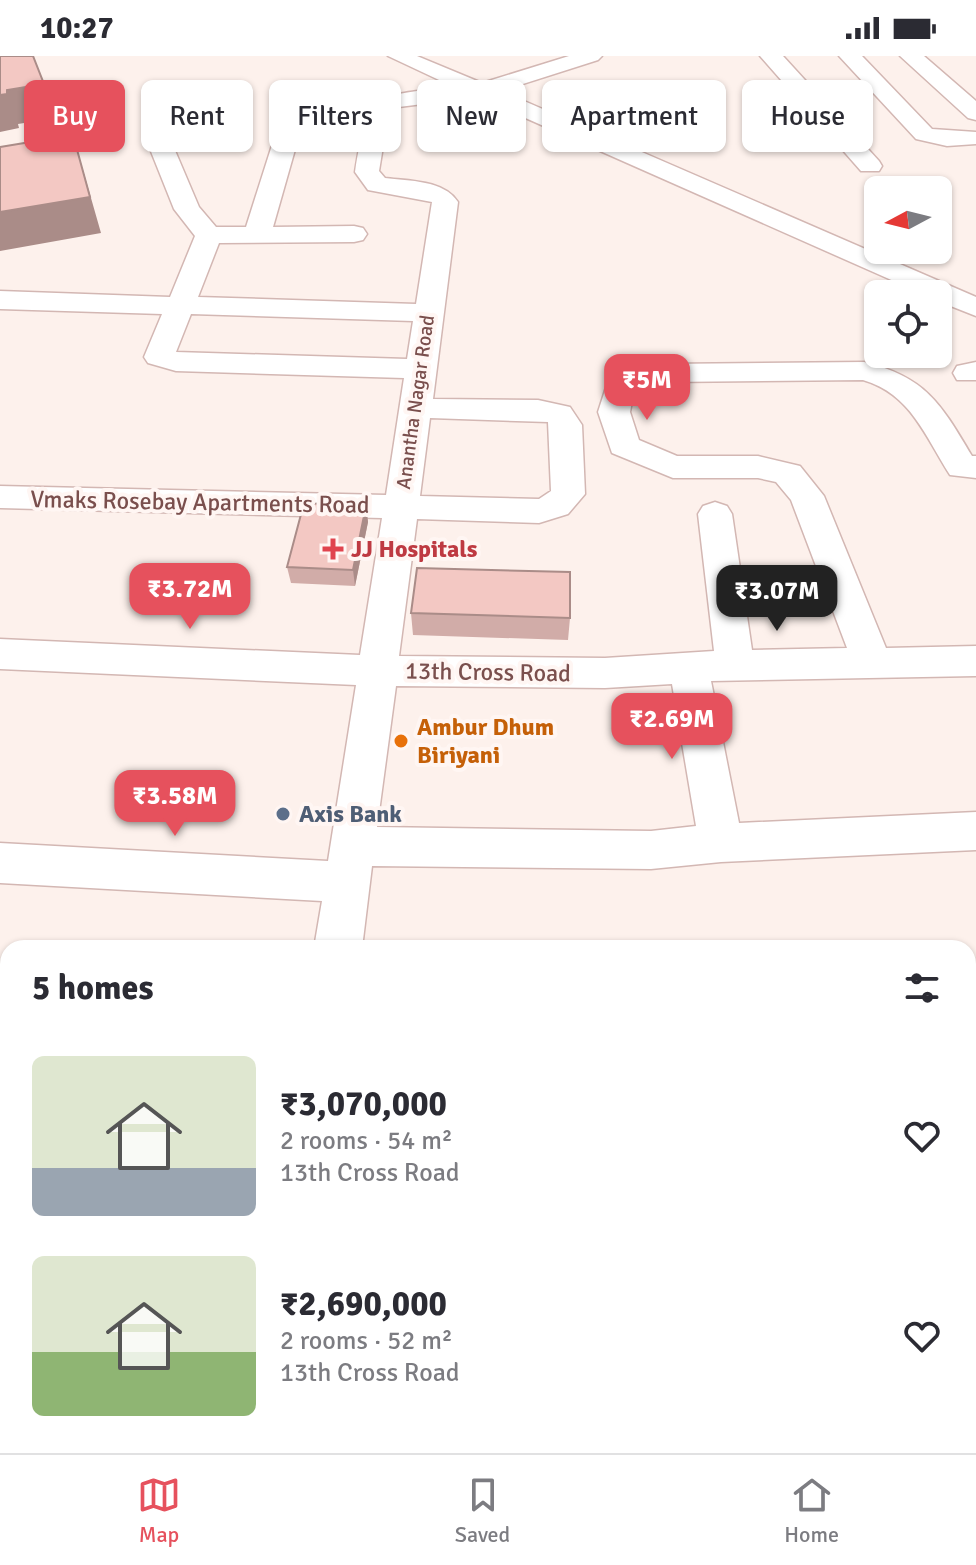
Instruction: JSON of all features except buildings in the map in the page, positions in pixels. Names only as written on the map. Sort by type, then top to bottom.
[{"type":"street","points":[[399,56],[460,75],[976,307]]},
{"type":"street","points":[[460,75],[591,56]]},
{"type":"street","points":[[771,56],[870,166]]},
{"type":"street","points":[[850,56],[924,134],[947,139],[972,138]]},
{"type":"street","points":[[911,56],[932,56]]},
{"type":"street","points":[[911,56],[976,113]]},
{"type":"street","name":"Anantha Nagar Road","points":[[339,940],[445,202],[434,193],[386,188],[371,182],[367,172],[378,115],[383,106],[460,75]]},
{"type":"street","points":[[163,152],[187,209],[209,235],[354,234]]},
{"type":"street","points":[[257,235],[282,152]]},
{"type":"street","points":[[209,235],[159,357],[176,362],[420,369]]},
{"type":"street","points":[[0,300],[428,313]]},
{"type":"street","points":[[873,665],[807,496],[798,485],[788,474],[758,467],[673,467],[624,446],[614,412],[620,385],[665,373],[864,371],[892,377],[920,398],[962,467],[976,467]]},
{"type":"street","name":"Vmaks Rosebay Apartments Road","points":[[0,497],[539,511],[556,506],[568,494],[566,425],[559,414],[538,410],[414,408]]},
{"type":"street","points":[[715,514],[735,665]]},
{"type":"street","name":"13th Cross Road","points":[[0,654],[377,671],[605,673],[735,665],[976,661]]},
{"type":"street","points":[[689,668],[721,843]]},
{"type":"street","points":[[0,863],[350,864],[976,831]]},
{"type":"place","name":"JJ Hospitals","points":[[333,549]]},
{"type":"place","name":"Ambur Dhum Biriyani","points":[[401,741]]},
{"type":"place","name":"Axis Bank","points":[[283,814]]}]
